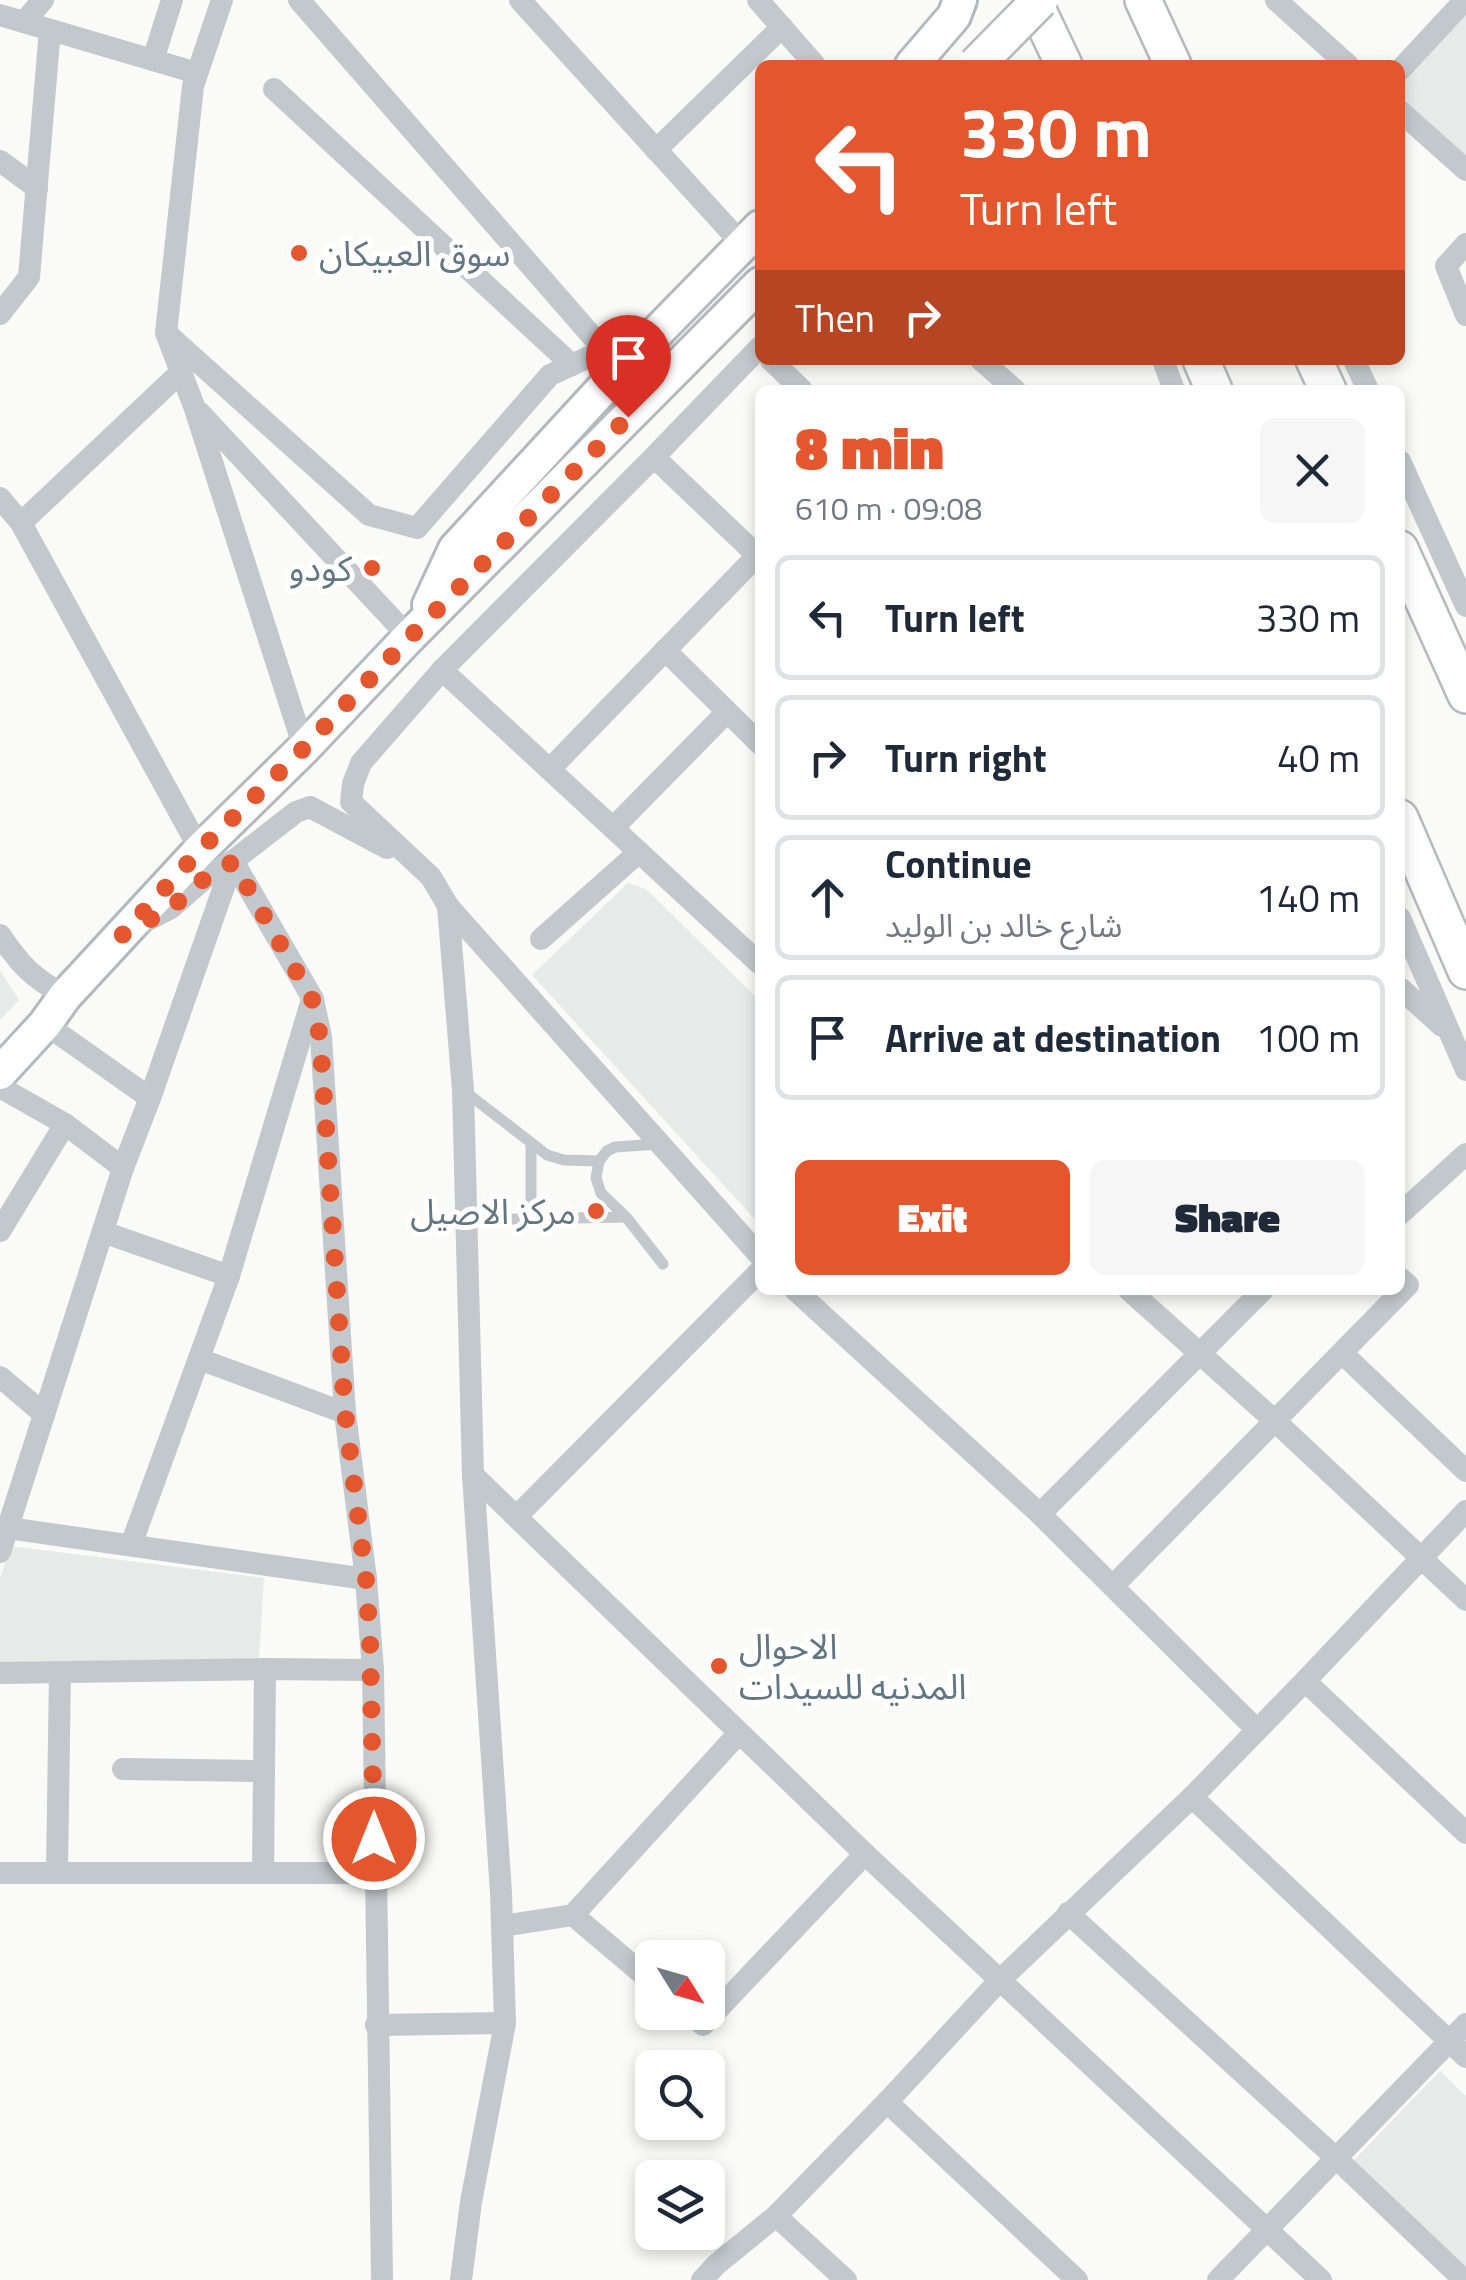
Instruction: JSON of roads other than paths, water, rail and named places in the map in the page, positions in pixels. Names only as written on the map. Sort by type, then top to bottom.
[{"type":"main road","points":[[981,60],[1037,0],[1062,60]]},
{"type":"main road","points":[[1143,0],[1172,60]]},
{"type":"main road","points":[[1160,0],[1172,60]]},
{"type":"main road","points":[[1405,560],[1466,695]]},
{"type":"main road","points":[[1405,829],[1464,963]]},
{"type":"street","points":[[24,22],[43,0]]},
{"type":"street","points":[[152,60],[172,0]]},
{"type":"street","points":[[222,0],[192,86],[166,334],[194,406],[304,748]]},
{"type":"street","points":[[300,0],[612,359]]},
{"type":"street","points":[[413,633],[455,550],[612,359],[751,236],[656,150],[520,0]]},
{"type":"street","points":[[758,0],[812,60]]},
{"type":"street","points":[[916,60],[954,16],[960,0]]},
{"type":"street","points":[[1276,0],[1342,60]]},
{"type":"street","points":[[1405,65],[1465,0]]},
{"type":"street","points":[[0,15],[197,74]]},
{"type":"street","points":[[656,150],[782,27]]},
{"type":"street","points":[[0,314],[29,277],[50,30]]},
{"type":"street","points":[[274,88],[572,365]]},
{"type":"street","points":[[1405,115],[1466,170]]},
{"type":"street","points":[[0,161],[37,188]]},
{"type":"street","points":[[1466,244],[1446,266],[1466,315]]},
{"type":"street","points":[[0,1073],[45,1024],[64,996],[200,850],[755,289]]},
{"type":"street","points":[[166,334],[369,515],[417,528],[550,375],[572,365],[612,359]]},
{"type":"street","points":[[755,358],[442,670],[361,763],[351,802],[431,877],[448,906],[755,1250]]},
{"type":"street","points":[[776,365],[797,385]]},
{"type":"street","points":[[987,365],[1009,385]]},
{"type":"street","points":[[21,524],[181,372]]},
{"type":"street","points":[[194,406],[413,633]]},
{"type":"street","points":[[654,457],[755,553]]},
{"type":"street","points":[[1405,472],[1466,606]]},
{"type":"street","points":[[0,498],[21,524],[200,850]]},
{"type":"street","points":[[550,769],[755,561]]},
{"type":"street","points":[[666,650],[755,739]]},
{"type":"street","points":[[442,670],[755,959]]},
{"type":"street","points":[[614,828],[727,712]]},
{"type":"street","points":[[122,935],[171,908],[287,818],[310,808],[375,840],[431,877]]},
{"type":"street","points":[[541,939],[639,852]]},
{"type":"street","points":[[233,862],[312,999],[320,1037],[345,1412],[366,1579],[372,1670],[382,2280]]},
{"type":"street","points":[[233,862],[123,1168],[3,1540],[131,1544],[366,1579]]},
{"type":"street","points":[[448,906],[463,1090],[473,1476],[505,2023],[471,2202],[461,2280]]},
{"type":"street","points":[[1405,930],[1466,1070]]},
{"type":"street","points":[[0,935],[21,966],[64,996]]},
{"type":"street","points":[[1405,992],[1447,1030]]},
{"type":"street","points":[[131,1544],[229,1276],[312,999]]},
{"type":"street","points":[[45,1024],[150,1098]]},
{"type":"street","points":[[0,1088],[65,1124],[123,1168]]},
{"type":"street","points":[[0,1231],[65,1124]]},
{"type":"street","points":[[1405,1209],[1466,1154]]},
{"type":"street","points":[[103,1232],[229,1276]]},
{"type":"street","points":[[516,1517],[755,1276]]},
{"type":"street","points":[[801,1295],[1040,1514],[1258,1730]]},
{"type":"street","points":[[1135,1295],[1466,1600]]},
{"type":"street","points":[[1040,1514],[1258,1295]]},
{"type":"street","points":[[1112,1586],[1398,1295]]},
{"type":"street","points":[[1342,1353],[1466,1472]]},
{"type":"street","points":[[199,1359],[345,1412]]},
{"type":"street","points":[[0,1377],[44,1414]]},
{"type":"street","points":[[473,1476],[865,1854],[1321,2280]]},
{"type":"street","points":[[702,2280],[776,2216],[1000,1980],[1192,1797],[1466,1511]]},
{"type":"street","points":[[263,1872],[265,1669]]},
{"type":"street","points":[[0,1672],[372,1670]]},
{"type":"street","points":[[57,1873],[60,1672]]},
{"type":"street","points":[[1305,1681],[1466,1833]]},
{"type":"street","points":[[502,1926],[573,1915],[740,1733]]},
{"type":"street","points":[[123,1769],[264,1771]]},
{"type":"street","points":[[1192,1797],[1460,2040],[1336,2158],[1218,2280]]},
{"type":"street","points":[[725,2002],[865,1854]]},
{"type":"street","points":[[0,1873],[374,1872]]},
{"type":"street","points":[[1068,1913],[1464,2280]]},
{"type":"street","points":[[573,1915],[635,1968]]},
{"type":"street","points":[[376,2025],[505,2023]]},
{"type":"street","points":[[887,2102],[1077,2280]]},
{"type":"street","points":[[776,2216],[846,2280]]},
{"type":"lane","points":[[463,1090],[547,1155],[564,1160],[599,1161]]},
{"type":"lane","points":[[659,1144],[607,1151],[599,1161],[596,1178],[601,1193],[626,1217],[663,1264]]},
{"type":"lane","points":[[530,1219],[531,1145]]},
{"type":"lane","points":[[466,1220],[626,1217]]},
{"type":"place","name":"سوق العبيكان","points":[[299,253]]},
{"type":"place","name":"كودو","points":[[372,568]]},
{"type":"place","name":"مركز الاصيل","points":[[596,1211]]},
{"type":"place","name":"الاحوال المدنيه للسيدات","points":[[719,1666]]}]
